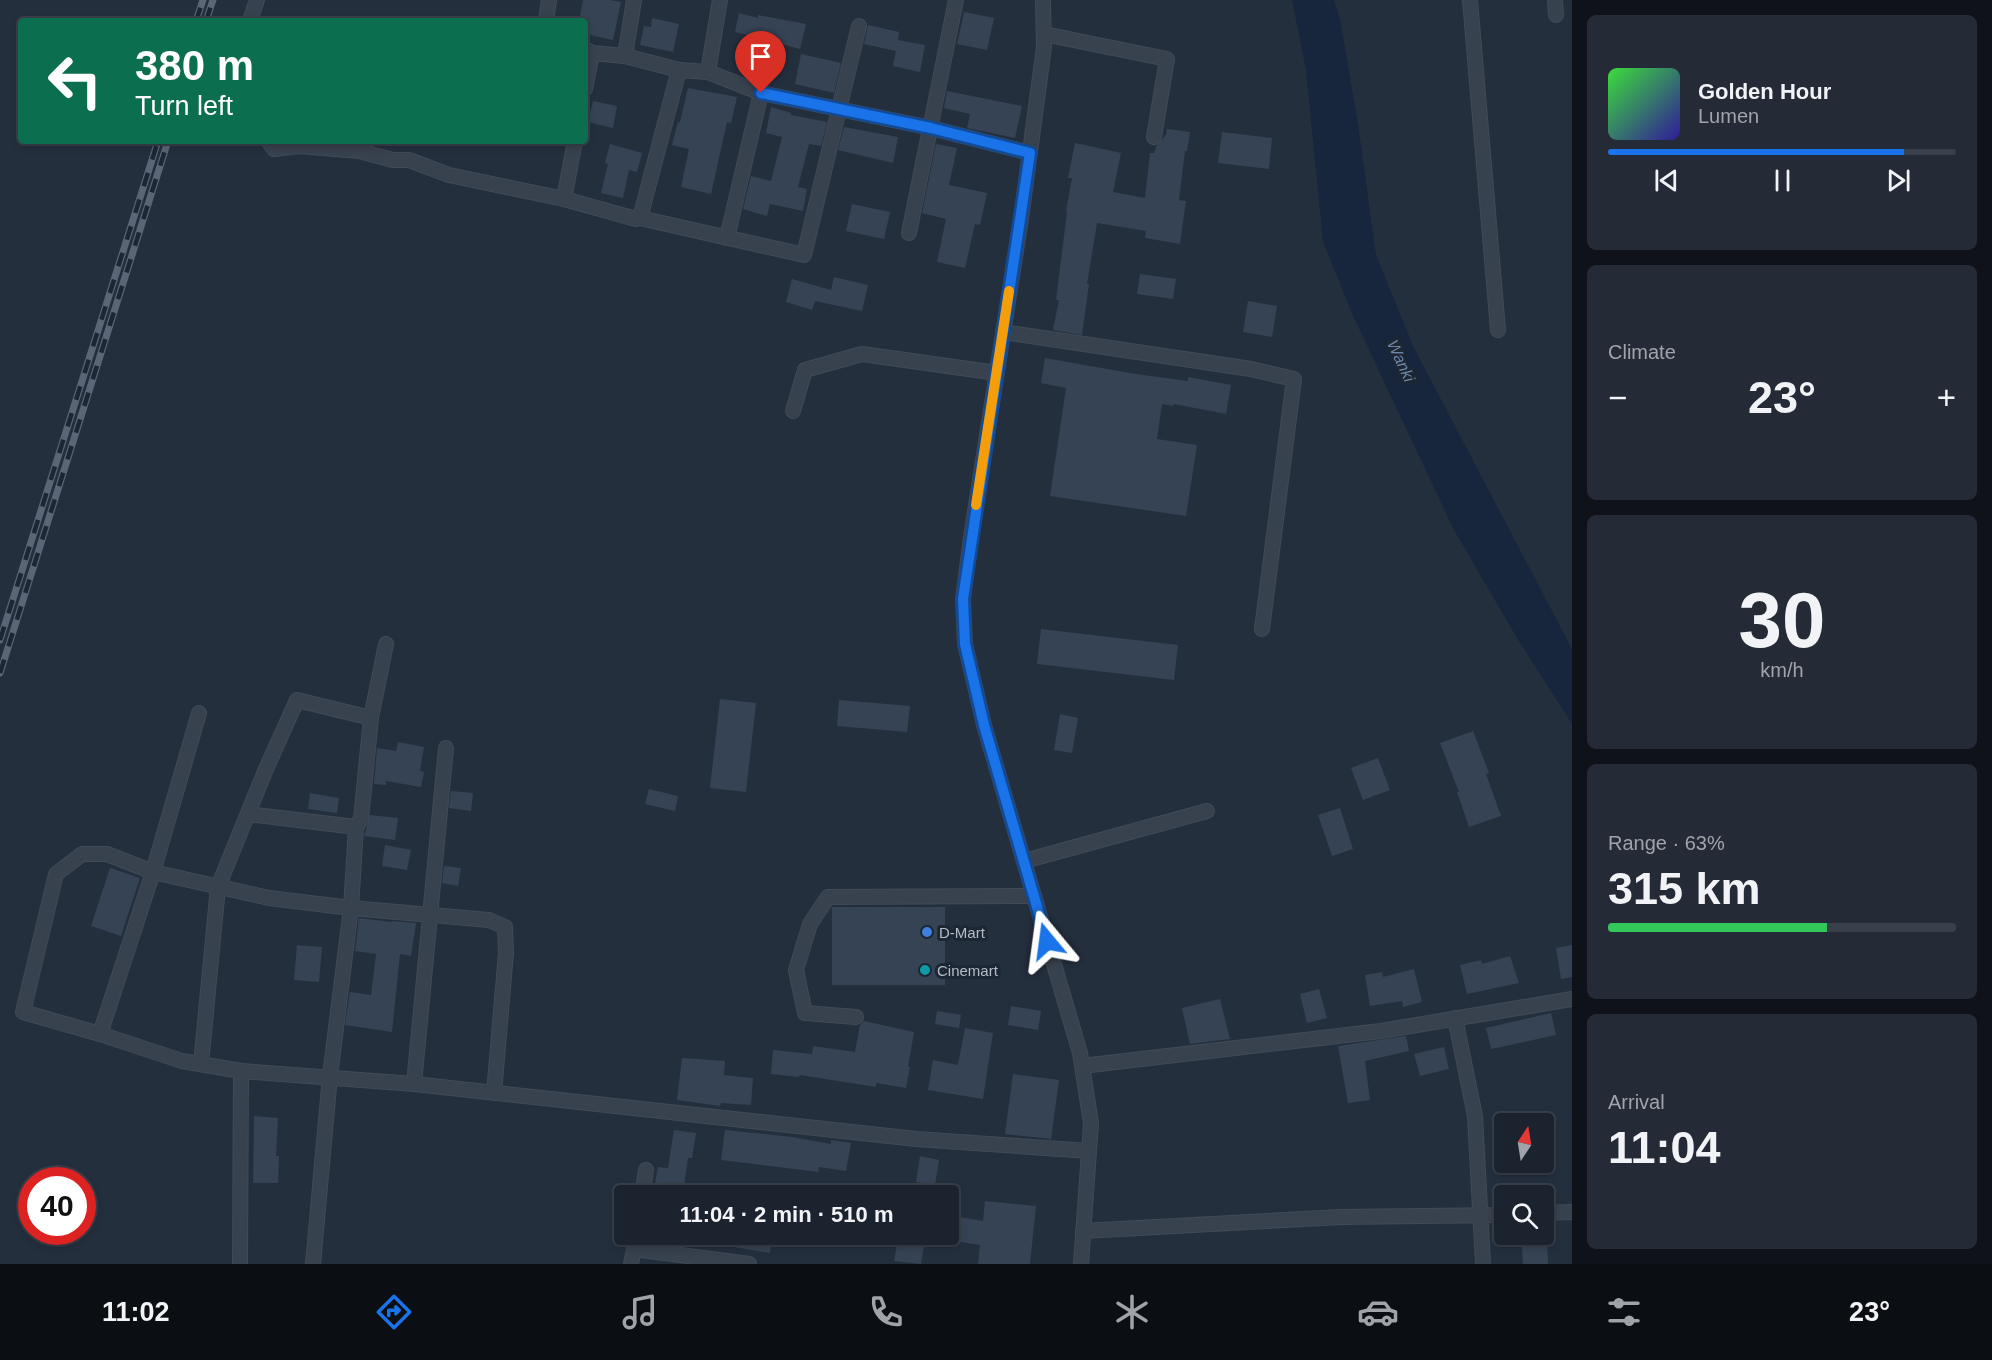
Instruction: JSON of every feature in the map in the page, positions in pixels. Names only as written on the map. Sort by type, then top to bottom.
[{"type":"street","points":[[251,18],[257,0]]},
{"type":"street","points":[[546,18],[549,0]]},
{"type":"street","points":[[626,56],[634,0]]},
{"type":"street","points":[[708,72],[720,0]]},
{"type":"street","points":[[909,233],[956,0]]},
{"type":"street","points":[[1043,0],[1044,47],[1030,153],[963,599],[965,644],[984,725],[1080,1053],[1091,1123],[1081,1264]]},
{"type":"street","points":[[1470,0],[1498,330]]},
{"type":"street","points":[[1555,0],[1556,15]]},
{"type":"street","points":[[270,144],[274,149],[299,146],[349,150],[393,160],[409,160],[449,175],[564,199],[636,219],[640,218],[804,255],[859,26]]},
{"type":"street","points":[[1044,34],[1167,59],[1154,138]]},
{"type":"street","points":[[589,51],[626,56],[679,69],[708,72],[761,93],[931,128],[1030,153]]},
{"type":"street","points":[[640,218],[679,69]]},
{"type":"street","points":[[727,238],[761,93]]},
{"type":"street","points":[[564,199],[574,144]]},
{"type":"street","points":[[1003,332],[1251,369],[1294,379],[1262,629]]},
{"type":"street","points":[[793,411],[805,370],[862,354],[997,373]]},
{"type":"street","points":[[313,1264],[330,1076],[351,908],[356,827],[361,819],[371,718],[386,644]]},
{"type":"street","points":[[201,1064],[218,887],[297,700],[371,718]]},
{"type":"street","points":[[100,1034],[153,872],[200,714]]},
{"type":"street","points":[[414,1084],[446,748]]},
{"type":"street","points":[[1024,861],[1207,811]]},
{"type":"street","points":[[248,814],[356,827]]},
{"type":"street","points":[[494,1093],[506,953],[506,927],[489,920],[269,898],[153,872],[107,854],[82,854],[56,874],[23,1012],[182,1061],[241,1071],[414,1084],[494,1093],[916,1139],[1089,1151]]},
{"type":"street","points":[[856,1017],[805,1013],[796,970],[810,924],[828,897],[1034,896]]},
{"type":"street","points":[[1082,1066],[1381,1031],[1572,999]]},
{"type":"street","points":[[1455,1018],[1475,1116],[1483,1264]]},
{"type":"street","points":[[240,1264],[241,1071]]},
{"type":"street","points":[[644,1185],[646,1170]]},
{"type":"street","points":[[1554,1213],[1572,1212]]},
{"type":"street","points":[[1083,1231],[1341,1217],[1494,1215]]},
{"type":"street","points":[[632,1264],[635,1245]]},
{"type":"street","points":[[650,1245],[748,1264]]},
{"type":"water","name":"Wanki","points":[[1292,0],[1334,0],[1340,19],[1358,124],[1376,255],[1414,348],[1572,649],[1572,724],[1517,638],[1454,530],[1355,320],[1323,242],[1306,70]]},
{"type":"building","points":[[583,0],[621,2],[613,40],[588,35],[588,18],[580,18]]},
{"type":"building","points":[[964,12],[994,18],[987,50],[957,44]]},
{"type":"building","points":[[739,13],[758,18],[758,15],[806,24],[800,49],[735,32]]},
{"type":"building","points":[[652,18],[679,24],[673,52],[640,45],[644,26],[651,27]]},
{"type":"building","points":[[868,25],[899,32],[898,40],[925,45],[920,72],[893,66],[896,51],[864,44]]},
{"type":"building","points":[[801,54],[841,63],[834,93],[795,84]]},
{"type":"building","points":[[688,88],[737,97],[731,123],[727,122],[711,194],[681,187],[689,149],[672,145]]},
{"type":"building","points":[[947,91],[1022,106],[1015,138],[967,128],[970,114],[944,108]]},
{"type":"building","points":[[593,101],[617,106],[613,128],[588,122]]},
{"type":"building","points":[[771,107],[791,113],[791,115],[827,122],[821,146],[809,144],[798,187],[807,189],[803,211],[770,204],[767,216],[743,209],[751,176],[771,181],[782,137],[766,133]]},
{"type":"building","points":[[844,127],[898,137],[893,163],[838,150]]},
{"type":"building","points":[[1167,129],[1190,132],[1187,151],[1185,151],[1179,200],[1186,201],[1180,244],[1145,238],[1146,231],[1097,223],[1087,284],[1089,284],[1082,335],[1053,330],[1059,300],[1056,300],[1072,178],[1068,178],[1075,143],[1121,153],[1113,192],[1145,198],[1150,153],[1154,153],[1157,145],[1166,135]]},
{"type":"building","points":[[1222,132],[1272,138],[1269,169],[1218,163]]},
{"type":"building","points":[[610,144],[642,153],[637,172],[629,170],[623,198],[601,193]]},
{"type":"building","points":[[936,144],[957,148],[949,185],[987,193],[980,225],[975,224],[965,268],[937,262],[946,219],[922,213]]},
{"type":"building","points":[[852,204],[890,212],[884,239],[846,231]]},
{"type":"building","points":[[1140,274],[1176,279],[1173,299],[1137,294]]},
{"type":"building","points":[[834,277],[868,285],[862,311],[815,301],[812,310],[786,302],[792,279],[831,290]]},
{"type":"building","points":[[1248,301],[1277,306],[1272,337],[1243,332]]},
{"type":"building","points":[[1045,358],[1136,374],[1188,381],[1188,377],[1231,385],[1226,414],[1174,404],[1173,406],[1162,404],[1157,439],[1197,445],[1186,516],[1050,496],[1066,388],[1041,383]]},
{"type":"building","points":[[1041,629],[1178,645],[1174,680],[1037,664]]},
{"type":"building","points":[[720,699],[756,703],[746,792],[710,788]]},
{"type":"building","points":[[839,700],[910,706],[907,732],[837,726]]},
{"type":"building","points":[[1060,714],[1078,718],[1072,753],[1054,750]]},
{"type":"building","points":[[1473,731],[1489,773],[1486,774],[1501,816],[1469,827],[1457,792],[1459,792],[1440,743]]},
{"type":"building","points":[[398,742],[424,747],[420,771],[424,772],[421,787],[386,781],[386,785],[374,784],[377,748],[396,751]]},
{"type":"building","points":[[1378,758],[1390,790],[1363,800],[1351,768]]},
{"type":"building","points":[[649,789],[678,796],[675,811],[645,804]]},
{"type":"building","points":[[451,791],[473,793],[471,811],[449,808]]},
{"type":"building","points":[[310,793],[339,798],[337,813],[308,809]]},
{"type":"building","points":[[1340,808],[1353,849],[1332,856],[1318,815]]},
{"type":"building","points":[[370,815],[398,818],[395,840],[364,836]]},
{"type":"building","points":[[385,845],[411,850],[407,870],[382,866]]},
{"type":"building","points":[[444,866],[461,868],[458,886],[442,883]]},
{"type":"building","points":[[110,868],[140,878],[121,936],[91,926]]},
{"type":"building","points":[[832,907],[945,907],[945,985],[832,985]]},
{"type":"building","points":[[359,918],[416,923],[411,956],[400,954],[392,1032],[345,1025],[350,992],[371,995],[376,954],[355,951]]},
{"type":"building","points":[[297,945],[322,947],[319,982],[294,980]]},
{"type":"building","points":[[1572,945],[1572,977],[1561,979],[1556,948]]},
{"type":"building","points":[[1510,956],[1519,983],[1467,994],[1460,965],[1481,960],[1482,964]]},
{"type":"building","points":[[1414,969],[1422,1002],[1403,1007],[1402,1001],[1370,1006],[1365,975],[1382,972],[1383,977]]},
{"type":"building","points":[[1319,989],[1327,1018],[1307,1023],[1300,994]]},
{"type":"building","points":[[1220,999],[1230,1039],[1190,1044],[1182,1008]]},
{"type":"building","points":[[1011,1006],[1041,1011],[1038,1030],[1008,1025]]},
{"type":"building","points":[[937,1011],[961,1015],[959,1028],[935,1024]]},
{"type":"building","points":[[1551,1013],[1556,1035],[1491,1049],[1486,1028]]},
{"type":"building","points":[[864,1021],[914,1032],[906,1088],[876,1083],[876,1087],[800,1075],[799,1077],[771,1074],[773,1050],[812,1054],[813,1046],[855,1052],[860,1025]]},
{"type":"building","points":[[965,1028],[993,1033],[983,1099],[928,1090],[933,1060],[958,1065]]},
{"type":"building","points":[[1406,1036],[1409,1051],[1365,1061],[1370,1100],[1348,1103],[1338,1046]]},
{"type":"building","points":[[1444,1047],[1449,1069],[1420,1076],[1414,1054]]},
{"type":"building","points":[[682,1058],[725,1061],[724,1075],[753,1078],[751,1105],[721,1103],[720,1106],[677,1100]]},
{"type":"building","points":[[1013,1074],[1059,1080],[1051,1139],[1005,1134]]},
{"type":"building","points":[[254,1116],[278,1118],[276,1156],[279,1156],[278,1183],[253,1183]]},
{"type":"building","points":[[674,1130],[696,1133],[692,1158],[688,1158],[684,1185],[655,1183],[658,1167],[668,1168]]},
{"type":"building","points":[[725,1130],[792,1137],[831,1144],[831,1140],[851,1143],[846,1171],[819,1167],[818,1172],[721,1160]]},
{"type":"building","points":[[920,1156],[939,1160],[935,1185],[916,1182]]},
{"type":"building","points":[[985,1201],[1036,1206],[1030,1264],[978,1264],[980,1245],[959,1242],[959,1217],[983,1221]]},
{"type":"building","points":[[722,1245],[771,1245],[770,1253]]},
{"type":"building","points":[[897,1245],[924,1245],[921,1264],[894,1261]]},
{"type":"building","points":[[1522,1245],[1547,1245],[1548,1264],[1523,1264]]},
{"type":"railway","points":[[197,18],[203,0]]},
{"type":"railway","points":[[207,18],[213,0]]},
{"type":"railway","points":[[0,640],[157,144]]},
{"type":"railway","points":[[0,673],[167,144]]},
{"type":"slow traffic","points":[[976,505],[1009,291]]},
{"type":"place","name":"D-Mart","points":[[927,932]]},
{"type":"place","name":"Cinemart","points":[[925,970]]},
{"type":"route","points":[[761,93],[931,128],[1030,153],[963,599],[965,644],[984,725],[1047,941]]}]
